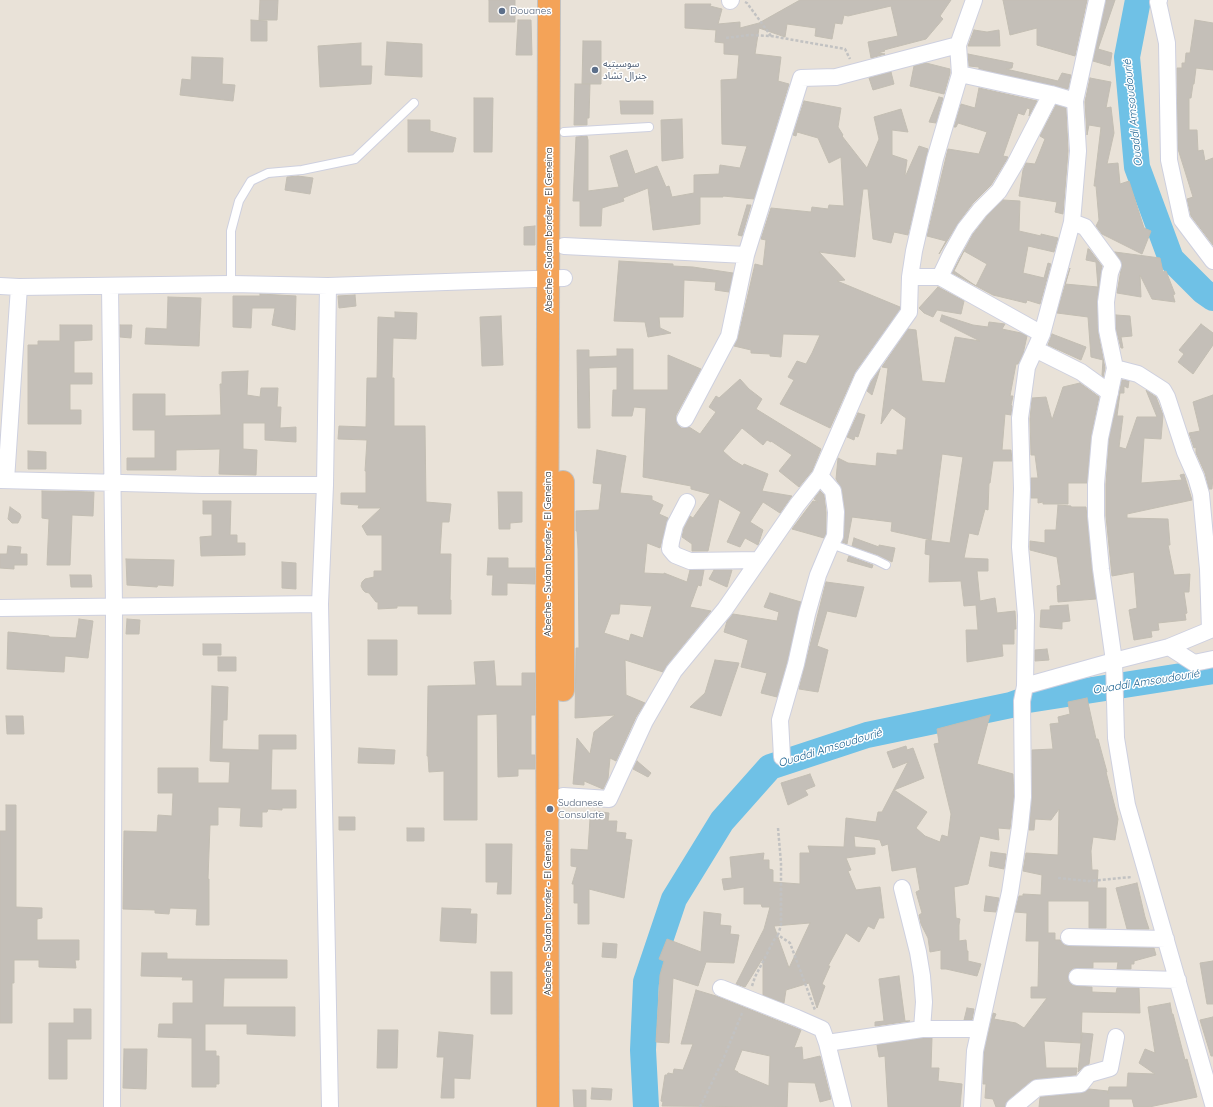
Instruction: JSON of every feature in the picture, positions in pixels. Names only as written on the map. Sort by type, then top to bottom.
[{"type":"highway","name":"Abeche - Sudan border - El Geneina","points":[[548,1107],[555,638],[556,278],[549,0]]},
{"type":"highway","name":"Abeche - Sudan border - El Geneina","points":[[556,278],[564,246],[563,0]]},
{"type":"highway","name":"Abeche - Sudan border - El Geneina","points":[[555,638],[563,796],[561,1107]]},
{"type":"street","points":[[563,796],[609,799],[645,721],[674,672],[725,609],[797,505],[820,476],[863,377],[909,312],[910,277],[914,251],[935,159],[960,74],[958,45],[974,0]]},
{"type":"street","points":[[972,1107],[975,1051],[1010,892],[1023,797],[1022,701],[1025,686],[1026,615],[1020,547],[1022,489],[1020,418],[1027,367],[1042,334],[1072,222],[1078,151],[1075,101],[1097,0]]},
{"type":"street","points":[[1159,0],[1158,2],[1167,43],[1169,160],[1182,220],[1213,261]]},
{"type":"street","points":[[685,419],[729,336],[746,255],[801,78],[836,76],[958,45]]},
{"type":"street","points":[[960,74],[1052,94],[1075,101]]},
{"type":"street","points":[[940,278],[951,254],[966,229],[980,210],[999,191],[1052,94]]},
{"type":"street","points":[[1072,222],[1086,227],[1113,265],[1110,273],[1106,302],[1107,330],[1115,368],[1100,438],[1096,484],[1096,516],[1101,569],[1114,661],[1116,738],[1127,805],[1213,1104]]},
{"type":"street","points":[[564,246],[746,255]]},
{"type":"street","points":[[910,277],[940,278],[1042,334]]},
{"type":"street","points":[[0,286],[231,284],[328,286],[556,278]]},
{"type":"street","points":[[110,286],[114,607],[112,1107]]},
{"type":"street","points":[[328,286],[325,485],[320,604],[330,1107]]},
{"type":"street","points":[[19,287],[3,480],[203,485],[325,485]]},
{"type":"street","points":[[1035,349],[1081,372],[1110,393]]},
{"type":"street","points":[[1025,686],[1169,647],[1210,630],[1208,569],[1201,494],[1196,477],[1185,452],[1167,396],[1163,390],[1138,374],[1115,368]]},
{"type":"street","points":[[782,757],[780,720],[796,664],[807,614],[818,575],[835,536],[836,512],[833,491],[820,476]]},
{"type":"street","points":[[687,502],[675,525],[671,542],[670,549],[675,555],[690,561],[759,560]]},
{"type":"street","points":[[0,608],[320,604]]},
{"type":"street","points":[[1169,647],[1194,663],[1213,659]]},
{"type":"street","points":[[902,888],[918,952],[922,976],[924,1002],[922,1029]]},
{"type":"street","points":[[1069,937],[1166,939]]},
{"type":"street","points":[[1077,977],[1178,980]]},
{"type":"street","points":[[721,988],[824,1036],[922,1029],[979,1029]]},
{"type":"street","points":[[824,1036],[843,1107]]},
{"type":"street","points":[[1014,1107],[1037,1088],[1081,1084],[1089,1074],[1110,1068],[1116,1038]]},
{"type":"lane","points":[[231,284],[231,231],[239,201],[251,181],[268,173],[302,170],[355,159],[414,103]]},
{"type":"lane","points":[[564,132],[649,127]]},
{"type":"lane","points":[[831,544],[876,560],[886,566]]},
{"type":"path","points":[[731,1],[747,3],[771,36]]},
{"type":"path","points":[[726,38],[749,34],[771,36],[845,49],[856,71]]},
{"type":"path","points":[[700,1107],[722,1062],[755,976],[778,935],[781,925],[781,863],[778,828]]},
{"type":"path","points":[[1058,878],[1089,881],[1120,879],[1146,875]]},
{"type":"path","points":[[778,935],[790,943],[824,1036]]},
{"type":"building","points":[[260,0],[278,0],[277,20],[259,20]]},
{"type":"building","name":"Douanes","points":[[489,0],[515,0],[515,22],[489,22]]},
{"type":"building","points":[[800,0],[951,0],[940,16],[943,19],[926,39],[884,50],[885,51],[878,53],[885,54],[871,58],[868,42],[898,36],[891,6],[848,16],[844,15],[842,24],[835,23],[832,39],[815,36],[816,28],[787,24],[785,37],[759,28],[755,54],[781,57],[778,81],[789,84],[754,199],[723,196],[700,197],[700,224],[653,230],[648,188],[623,198],[624,201],[602,208],[601,226],[580,226],[580,201],[573,201],[576,137],[587,136],[588,140],[588,191],[619,187],[610,156],[627,150],[635,174],[657,166],[666,187],[669,186],[672,197],[694,193],[694,175],[719,174],[720,165],[740,168],[747,146],[722,144],[721,80],[737,79],[739,55],[724,54],[724,43],[715,42],[716,30],[685,28],[685,4],[711,4],[710,6],[722,9],[718,24],[740,22],[740,28],[759,23]]},
{"type":"building","points":[[1003,0],[1087,0],[1075,56],[1037,45],[1037,28],[1010,35]]},
{"type":"building","points":[[1106,0],[1115,0],[1098,49],[1112,53],[1110,66],[1093,61]]},
{"type":"building","points":[[251,20],[267,21],[267,41],[251,41]]},
{"type":"building","points":[[518,20],[531,20],[532,55],[516,55]]},
{"type":"building","points":[[1195,20],[1213,23],[1213,70],[1196,68],[1191,98],[1189,98],[1189,130],[1197,130],[1198,151],[1203,150],[1205,161],[1213,158],[1213,245],[1191,216],[1187,199],[1193,197],[1178,149],[1177,68],[1182,68],[1182,63],[1185,63],[1186,53],[1190,53]]},
{"type":"building","points":[[974,30],[987,32],[999,30],[1000,46],[968,46]]},
{"type":"building","points":[[583,41],[601,41],[601,84],[582,84]]},
{"type":"building","points":[[387,42],[422,44],[422,77],[385,75]]},
{"type":"building","points":[[361,43],[361,66],[372,66],[371,84],[320,87],[318,46]]},
{"type":"building","points":[[968,54],[1013,63],[1012,68],[1006,69],[1058,81],[1062,73],[1071,75],[1068,89],[979,69],[979,67],[969,66]]},
{"type":"building","points":[[192,57],[223,58],[222,84],[235,85],[233,101],[180,95],[182,79],[191,80]]},
{"type":"building","points":[[926,63],[950,69],[944,94],[910,86],[914,66]]},
{"type":"building","points":[[891,72],[894,84],[873,90],[869,78]]},
{"type":"building","points":[[1090,78],[1111,82],[1106,108],[1111,107],[1114,133],[1107,164],[1118,163],[1120,184],[1129,181],[1144,228],[1151,231],[1142,254],[1102,234],[1096,226],[1099,220],[1096,186],[1094,186],[1101,127],[1089,125],[1087,135],[1085,102]]},
{"type":"building","points":[[575,84],[590,84],[589,118],[587,118],[587,125],[574,125]]},
{"type":"building","points":[[979,88],[1037,101],[1029,116],[1030,109],[1027,108],[1024,115],[1018,113],[1003,156],[1008,157],[1007,159],[991,185],[973,203],[958,223],[939,254],[946,241],[927,236],[948,149],[979,154],[987,132],[958,123],[956,127],[954,127],[961,104],[975,108]]},
{"type":"building","points":[[939,97],[943,98],[936,123],[929,122]]},
{"type":"building","points":[[474,98],[493,98],[492,152],[474,152]]},
{"type":"building","points":[[620,101],[653,101],[653,114],[621,114]]},
{"type":"building","points":[[804,101],[841,108],[838,127],[843,135],[842,136],[867,168],[879,139],[874,117],[901,109],[908,132],[892,130],[892,155],[907,160],[905,175],[919,146],[928,149],[908,235],[894,232],[891,243],[873,239],[868,189],[863,189],[855,257],[819,252],[845,280],[837,281],[900,307],[855,372],[830,428],[780,404],[794,380],[788,377],[797,361],[806,364],[820,335],[783,334],[781,357],[770,356],[770,354],[751,353],[751,350],[734,346],[738,338],[755,264],[763,266],[766,240],[761,239],[771,208],[811,212],[812,207],[828,209],[829,205],[844,206],[841,157],[829,163],[818,138],[797,132],[796,136],[793,135]]},
{"type":"building","points":[[1056,105],[1066,108],[1068,151],[1063,214],[1055,212],[1057,202],[1019,196],[1023,170],[1026,163],[1035,164],[1045,139],[1040,136]]},
{"type":"building","points":[[682,119],[683,158],[662,161],[661,120]]},
{"type":"building","points":[[408,120],[430,120],[430,131],[456,138],[453,152],[408,152]]},
{"type":"building","points":[[298,176],[313,178],[310,194],[285,190],[287,177]]},
{"type":"building","points":[[1003,200],[1020,201],[1019,231],[1058,238],[1054,252],[1028,246],[1023,273],[1044,278],[1048,263],[1051,264],[1040,304],[1027,300],[1026,303],[993,295],[976,286],[987,264],[964,251],[954,271],[975,285],[952,273],[973,234],[987,216]]},
{"type":"building","points":[[747,205],[751,205],[742,236],[738,235]]},
{"type":"building","points":[[535,226],[535,245],[524,245],[524,227]]},
{"type":"building","points":[[1089,249],[1102,266],[1097,302],[1098,332],[1105,368],[1103,377],[1103,360],[1091,357],[1088,317],[1057,313],[1065,284],[1098,287],[1096,262],[1086,260]]},
{"type":"building","points":[[1115,252],[1160,258],[1163,272],[1166,271],[1175,294],[1173,295],[1175,302],[1152,299],[1140,275],[1141,297],[1117,293],[1122,264]]},
{"type":"building","points":[[619,261],[673,264],[673,266],[693,267],[733,273],[729,292],[715,290],[716,282],[684,280],[683,317],[659,317],[660,328],[671,333],[648,337],[645,322],[614,321]]},
{"type":"building","points":[[938,287],[964,301],[961,314],[937,310],[933,317],[924,313],[919,308]]},
{"type":"building","points":[[260,294],[296,296],[295,330],[272,325],[275,308],[252,308],[251,328],[233,327],[233,296],[260,296]]},
{"type":"building","points":[[355,295],[356,306],[339,308],[338,296]]},
{"type":"building","points":[[168,297],[201,298],[199,346],[145,344],[146,328],[167,329]]},
{"type":"building","points":[[395,312],[417,313],[416,339],[393,338],[392,378],[394,378],[394,426],[425,426],[426,502],[451,504],[449,522],[442,522],[440,554],[451,554],[451,614],[418,614],[418,606],[397,606],[397,608],[378,609],[378,602],[376,602],[369,593],[365,592],[361,586],[365,579],[374,577],[374,571],[382,571],[382,535],[367,535],[362,526],[381,508],[358,508],[359,505],[341,504],[341,493],[366,493],[365,471],[367,440],[338,439],[339,426],[366,427],[367,378],[377,378],[378,317],[395,318]]},
{"type":"building","points":[[942,315],[973,325],[988,327],[989,322],[1005,324],[1002,329],[1021,333],[1027,336],[1023,354],[1018,364],[1016,364],[1010,396],[1013,396],[1011,415],[1005,414],[1002,450],[1011,450],[1012,461],[993,461],[989,483],[988,510],[985,509],[978,535],[969,533],[964,558],[988,559],[988,571],[977,571],[980,601],[995,598],[997,613],[1015,611],[1016,629],[1014,629],[1014,644],[1002,644],[1003,656],[967,662],[966,630],[978,630],[976,605],[964,606],[961,581],[929,582],[930,555],[925,554],[926,540],[950,543],[963,457],[942,454],[931,540],[891,531],[892,522],[852,517],[847,544],[842,542],[844,536],[845,511],[842,489],[836,479],[838,458],[848,463],[876,466],[877,453],[897,455],[897,450],[903,450],[906,418],[892,408],[881,424],[888,368],[882,367],[908,329],[916,330],[922,381],[945,383],[955,337],[980,341],[940,321]]},
{"type":"building","points":[[1116,315],[1130,316],[1132,336],[1121,337],[1123,348],[1121,348],[1116,329]]},
{"type":"building","points":[[501,316],[503,365],[482,366],[480,317]]},
{"type":"building","points":[[1201,324],[1213,333],[1213,345],[1193,374],[1178,362],[1184,354],[1179,350]]},
{"type":"building","points":[[60,325],[92,325],[92,340],[74,341],[74,373],[92,373],[92,384],[70,384],[70,410],[81,410],[81,424],[28,424],[28,345],[38,345],[38,341],[60,341]]},
{"type":"building","points":[[120,325],[132,325],[131,338],[120,337]]},
{"type":"building","points":[[1052,334],[1086,347],[1081,360],[1048,345]]},
{"type":"building","points":[[617,349],[633,349],[633,390],[668,390],[668,355],[701,369],[676,415],[677,424],[681,428],[689,427],[700,434],[716,412],[709,407],[716,396],[719,398],[740,379],[749,389],[762,399],[756,409],[821,449],[812,471],[799,487],[779,471],[792,455],[771,441],[767,440],[763,445],[742,428],[723,451],[743,466],[744,464],[768,474],[762,491],[792,496],[780,513],[763,502],[750,522],[763,530],[758,545],[745,538],[740,547],[727,542],[741,512],[719,499],[708,551],[692,551],[692,544],[682,537],[684,528],[690,516],[693,518],[710,494],[691,489],[691,486],[643,477],[646,408],[634,407],[632,416],[612,416],[613,390],[617,390],[617,367],[589,368],[590,428],[578,428],[577,350],[589,350],[589,357],[617,356]]},
{"type":"building","points":[[880,369],[872,395],[867,391]]},
{"type":"building","points":[[248,371],[247,395],[260,397],[261,388],[278,388],[277,407],[281,407],[280,428],[296,427],[296,442],[265,440],[265,423],[243,423],[243,449],[257,450],[256,475],[219,474],[220,449],[176,450],[176,470],[127,470],[127,458],[155,458],[155,430],[133,430],[133,394],[165,394],[165,416],[221,415],[220,384],[222,384],[222,372]]},
{"type":"building","points":[[1122,380],[1129,381],[1128,388],[1124,386],[1124,393],[1120,393],[1117,416],[1123,416],[1119,447],[1126,449],[1137,417],[1157,417],[1146,390],[1156,397],[1163,415],[1161,439],[1144,438],[1141,483],[1182,480],[1180,475],[1184,474],[1192,500],[1127,514],[1127,518],[1168,519],[1170,545],[1168,545],[1174,575],[1190,574],[1189,592],[1184,592],[1187,613],[1185,614],[1186,620],[1158,623],[1159,630],[1151,631],[1152,637],[1134,640],[1129,610],[1137,608],[1134,572],[1112,576],[1106,516],[1106,484],[1109,439]]},
{"type":"building","points":[[1080,383],[1099,397],[1091,436],[1087,483],[1068,483],[1068,504],[1038,503],[1038,498],[1031,498],[1031,478],[1038,478],[1035,455],[1031,455],[1030,419],[1032,398],[1046,397],[1052,420],[1063,387]]},
{"type":"building","points":[[1213,395],[1213,477],[1212,489],[1209,489],[1205,473],[1196,453],[1196,447],[1194,448],[1189,433],[1200,431],[1193,402]]},
{"type":"building","points":[[858,413],[865,415],[858,437],[855,436],[854,440],[847,437]]},
{"type":"building","points":[[597,450],[626,456],[620,493],[652,496],[652,500],[663,505],[659,514],[668,518],[660,548],[647,543],[644,573],[664,573],[687,582],[690,570],[704,570],[701,586],[698,585],[690,607],[711,611],[663,672],[625,660],[626,695],[645,703],[636,717],[616,761],[610,758],[608,779],[603,789],[584,781],[584,785],[573,784],[577,738],[590,754],[594,732],[615,715],[575,718],[576,648],[579,648],[576,511],[599,510],[602,484],[593,483]],"holes":[[[620,604],[652,606],[643,638],[631,634],[629,641],[604,633],[611,614],[619,614]]]},
{"type":"building","points":[[28,451],[46,452],[46,469],[28,469]]},
{"type":"building","points":[[42,491],[94,492],[93,516],[72,515],[70,565],[47,565],[49,519],[42,518]]},
{"type":"building","points":[[820,491],[824,495],[826,512],[826,534],[824,538],[792,529],[813,501],[818,502],[814,499]]},
{"type":"building","points":[[498,492],[522,492],[522,522],[510,523],[510,529],[499,529]]},
{"type":"building","points":[[203,501],[231,501],[230,535],[237,535],[237,543],[245,543],[245,555],[201,556],[200,537],[212,536],[212,514],[203,514]]},
{"type":"building","points":[[1058,505],[1086,507],[1096,599],[1058,602],[1057,586],[1061,585],[1057,557],[1030,550],[1030,541],[1045,543],[1045,530],[1056,530]]},
{"type":"building","points":[[10,507],[20,514],[21,517],[18,523],[12,523],[8,519]]},
{"type":"building","points":[[854,538],[879,547],[879,545],[895,548],[892,562],[878,555],[852,546]]},
{"type":"building","points":[[8,546],[21,547],[20,554],[27,554],[27,565],[14,565],[14,569],[0,568],[0,554],[7,554]]},
{"type":"building","points":[[849,556],[873,565],[872,568],[847,561]]},
{"type":"building","points":[[488,558],[508,558],[508,568],[535,568],[535,584],[507,583],[507,595],[492,595],[493,575],[487,575]]},
{"type":"building","points":[[126,559],[174,560],[173,586],[158,585],[157,587],[127,585]]},
{"type":"building","points":[[282,562],[296,563],[296,589],[282,588]]},
{"type":"building","points":[[714,570],[732,570],[727,587],[709,579]]},
{"type":"building","points":[[70,575],[91,575],[92,587],[71,587]]},
{"type":"building","points":[[826,582],[864,587],[856,617],[827,611],[817,646],[828,650],[818,692],[799,689]]},
{"type":"building","points":[[770,593],[801,602],[777,697],[761,693],[767,673],[741,667],[748,640],[724,632],[727,621],[733,614],[777,621],[779,612],[764,607]]},
{"type":"building","points":[[1068,605],[1070,621],[1062,622],[1062,629],[1040,627],[1041,610],[1050,610],[1050,606]]},
{"type":"building","points":[[79,619],[93,621],[88,658],[65,656],[64,672],[7,669],[8,632],[49,637],[76,638]]},
{"type":"building","points":[[127,619],[140,620],[139,634],[126,634]]},
{"type":"building","points":[[368,640],[397,640],[397,675],[368,675]]},
{"type":"building","points":[[203,644],[221,644],[221,655],[203,655]]},
{"type":"building","points":[[1047,649],[1049,660],[1035,661],[1035,650]]},
{"type":"building","points":[[218,657],[236,657],[236,671],[218,671]]},
{"type":"building","points":[[715,660],[739,663],[721,716],[690,707],[705,693]]},
{"type":"building","points":[[494,661],[496,686],[522,686],[522,673],[535,673],[535,715],[531,715],[531,755],[535,755],[535,769],[518,769],[518,776],[498,777],[497,714],[477,715],[477,820],[444,820],[444,771],[429,772],[427,756],[428,686],[476,685],[474,662]]},
{"type":"building","points":[[212,686],[228,687],[227,720],[223,720],[222,749],[259,750],[259,735],[296,735],[296,749],[272,749],[271,790],[296,790],[296,808],[282,808],[282,810],[268,809],[267,812],[262,812],[262,827],[240,826],[241,808],[218,807],[218,825],[210,825],[208,879],[209,925],[196,925],[197,909],[170,908],[169,914],[155,913],[155,910],[123,909],[124,831],[157,832],[158,815],[172,816],[173,793],[158,793],[158,768],[198,768],[198,783],[229,783],[230,762],[210,761]]},
{"type":"building","points":[[1087,698],[1096,739],[1098,739],[1118,819],[1115,840],[1093,837],[1091,851],[1092,870],[1098,870],[1097,888],[1106,888],[1106,928],[1089,928],[1089,901],[1048,901],[1048,933],[1055,933],[1055,940],[1060,940],[1064,945],[1068,946],[1154,948],[1156,955],[1134,961],[1134,964],[1131,964],[1131,969],[1117,969],[1118,962],[1093,962],[1093,968],[1072,969],[1069,972],[1069,982],[1072,985],[1092,987],[1092,992],[1116,993],[1117,988],[1139,988],[1140,1013],[1082,1012],[1081,1043],[1044,1041],[1046,1068],[1077,1068],[1076,1075],[1036,1079],[1031,1081],[1008,1100],[1005,1107],[996,1107],[993,1099],[985,1098],[986,1084],[983,1084],[984,1052],[993,1013],[996,1014],[994,1019],[1016,1023],[1024,1028],[1047,998],[1031,998],[1031,987],[1038,987],[1039,941],[1026,941],[1027,913],[1015,912],[1019,896],[1023,896],[1023,894],[1041,895],[1042,875],[1023,871],[1026,853],[1058,855],[1059,809],[1051,820],[1035,819],[1034,830],[1029,830],[1032,797],[1032,750],[1053,749],[1050,724],[1059,723],[1058,717],[1070,714],[1068,702]]},
{"type":"building","points":[[990,715],[977,764],[1013,774],[1014,797],[1010,829],[998,828],[999,840],[980,836],[968,884],[954,887],[956,918],[960,919],[959,941],[966,940],[968,961],[981,964],[977,976],[941,969],[941,950],[930,952],[928,938],[921,924],[919,915],[922,913],[916,892],[920,890],[916,867],[892,871],[888,844],[882,846],[880,840],[854,836],[855,847],[875,848],[875,854],[846,858],[851,870],[848,871],[856,890],[880,887],[884,918],[879,918],[874,929],[868,926],[859,942],[846,933],[828,966],[830,966],[822,984],[825,986],[817,1008],[809,983],[786,990],[784,1003],[763,995],[763,958],[745,987],[736,984],[764,929],[770,907],[762,907],[761,904],[744,904],[744,887],[724,890],[722,879],[732,878],[730,857],[764,853],[763,860],[769,860],[769,869],[773,870],[773,882],[800,884],[800,853],[810,853],[808,846],[844,847],[846,818],[876,822],[878,812],[882,812],[908,762],[893,768],[887,752],[906,746],[907,750],[913,748],[924,778],[894,790],[927,812],[916,828],[925,836],[940,842],[942,835],[948,837],[951,814],[934,744],[939,743],[937,729]],"holes":[[[810,923],[789,968],[774,926]]]},
{"type":"building","points":[[6,716],[23,716],[24,734],[7,734]]},
{"type":"building","points":[[359,748],[395,750],[394,764],[358,763]]},
{"type":"building","points":[[637,761],[651,773],[648,777],[633,769]]},
{"type":"building","points":[[810,774],[815,786],[805,790],[808,795],[788,805],[781,783]]},
{"type":"building","points":[[6,805],[16,805],[16,907],[42,908],[42,918],[37,919],[37,940],[79,940],[79,960],[75,960],[76,968],[39,967],[39,960],[14,960],[14,983],[12,983],[12,1023],[0,1023],[0,831],[6,831]]},
{"type":"building","points":[[595,811],[609,813],[608,821],[617,821],[616,832],[626,833],[625,839],[632,840],[624,898],[589,889],[589,924],[578,924],[578,903],[574,903],[574,884],[572,884],[577,867],[571,866],[571,849],[588,850],[590,819],[595,820]]},
{"type":"building","points":[[339,817],[355,817],[355,830],[339,830]]},
{"type":"building","points":[[407,828],[424,828],[424,841],[407,841]]},
{"type":"building","points":[[486,844],[512,844],[511,894],[497,894],[498,882],[486,882]]},
{"type":"building","points":[[991,852],[1006,854],[1004,869],[989,866]]},
{"type":"building","points":[[1137,883],[1149,929],[1127,929],[1116,888]]},
{"type":"building","points":[[986,896],[999,898],[996,912],[984,911]]},
{"type":"building","points":[[442,908],[471,909],[470,914],[477,914],[476,943],[440,941]]},
{"type":"building","points":[[704,912],[721,914],[720,925],[731,926],[730,934],[739,935],[734,963],[706,962],[698,986],[673,978],[669,1043],[656,1042],[660,975],[664,961],[659,959],[667,939],[701,952]]},
{"type":"building","points":[[603,943],[617,944],[616,958],[602,957]]},
{"type":"building","points":[[142,953],[167,953],[167,959],[287,960],[287,978],[224,978],[223,1007],[295,1007],[295,1036],[247,1034],[247,1024],[205,1024],[205,1051],[216,1051],[216,1056],[219,1056],[219,1084],[216,1084],[216,1087],[192,1087],[192,1038],[158,1037],[159,1024],[173,1024],[173,1003],[193,1003],[193,980],[182,980],[183,977],[141,976]]},
{"type":"building","points":[[1213,961],[1213,1004],[1207,1004],[1200,963]]},
{"type":"building","points":[[491,972],[512,972],[512,1014],[491,1014]]},
{"type":"building","points":[[899,976],[905,1021],[910,1021],[875,1026],[875,1022],[884,1021],[879,979]]},
{"type":"building","points":[[696,990],[716,996],[801,1030],[794,1048],[802,1047],[803,1060],[820,1056],[831,1099],[820,1102],[815,1083],[788,1082],[787,1107],[662,1106],[663,1102],[661,1101],[665,1075],[668,1073],[673,1074],[674,1069],[683,1070],[693,1044],[681,1044]],"holes":[[[742,1050],[770,1056],[769,1086],[734,1070]]]},
{"type":"building","points":[[1170,1003],[1185,1060],[1187,1059],[1197,1097],[1149,1107],[1134,1107],[1132,1099],[1109,1099],[1109,1107],[1039,1107],[1041,1097],[1082,1093],[1089,1089],[1108,1091],[1108,1094],[1109,1087],[1127,1087],[1128,1073],[1155,1074],[1139,1063],[1145,1049],[1155,1053],[1148,1007]]},
{"type":"building","points":[[967,1008],[974,1009],[972,1020],[964,1020]]},
{"type":"building","points":[[74,1009],[91,1009],[91,1039],[67,1039],[67,1079],[49,1079],[49,1023],[74,1023]]},
{"type":"building","points":[[1213,1017],[1213,1056],[1211,1056],[1200,1020]]},
{"type":"building","points":[[378,1030],[398,1030],[397,1068],[377,1068]]},
{"type":"building","points":[[439,1032],[473,1035],[470,1079],[454,1078],[454,1098],[441,1098],[444,1057],[437,1057]]},
{"type":"building","points":[[1082,1033],[1093,1034],[1089,1064],[1078,1072]]},
{"type":"building","points":[[932,1038],[931,1068],[939,1068],[938,1081],[962,1084],[960,1107],[888,1107],[885,1056],[879,1057],[877,1045]]},
{"type":"building","points":[[124,1049],[147,1049],[146,1089],[123,1088]]},
{"type":"building","points":[[592,1088],[612,1089],[611,1100],[591,1099]]},
{"type":"building","points":[[573,1090],[586,1090],[586,1107],[574,1107]]},
{"type":"waterway","name":"Ouaddi Amsoudourié","points":[[1138,0],[1127,57],[1137,167],[1171,259],[1203,291],[1213,298]]},
{"type":"waterway","name":"Ouaddi Amsoudourié","points":[[646,1107],[643,1050],[646,982],[674,899],[722,821],[770,767],[867,735],[1011,705],[1022,701],[1213,671]]},
{"type":"place","name":"Douanes","points":[[502,11]]},
{"type":"place","name":"سوسيتيه جنرال تشاد","points":[[595,70]]},
{"type":"place","name":"Sudanese Consulate","points":[[550,809]]}]
